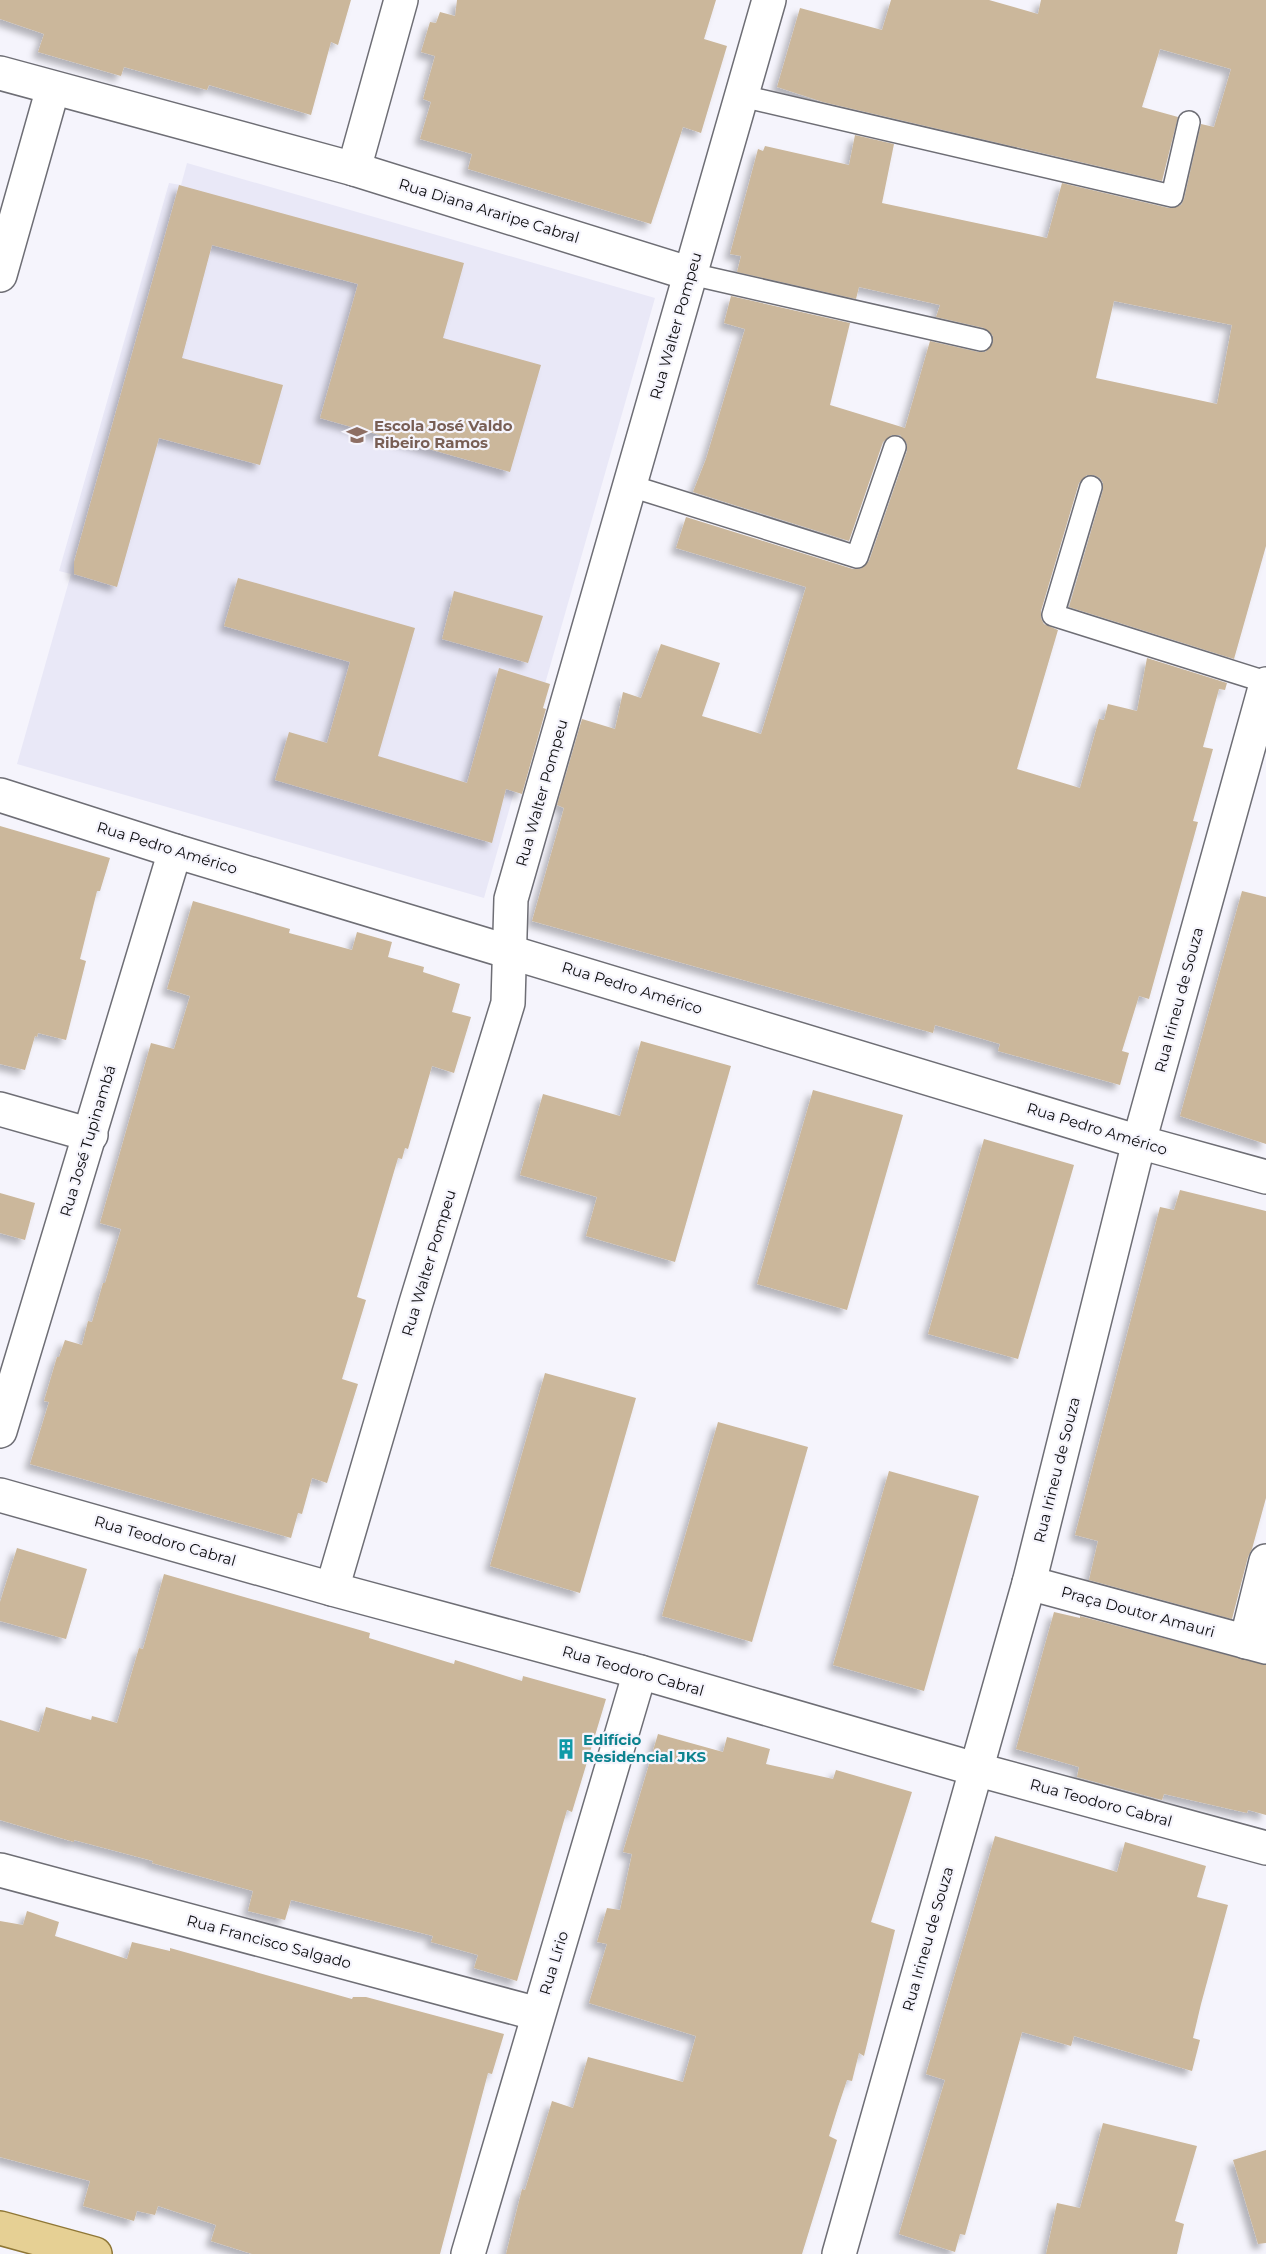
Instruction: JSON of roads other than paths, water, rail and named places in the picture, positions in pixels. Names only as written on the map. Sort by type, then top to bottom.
[{"type":"main road","points":[[0,2228],[95,2254]]},
{"type":"street","points":[[354,169],[401,0]]},
{"type":"street","name":"Rua Walter Pompeu","points":[[332,1589],[508,1003],[512,899],[769,0]]},
{"type":"street","name":"Rua Diana Araripe Cabral","points":[[0,73],[354,169],[691,274]]},
{"type":"street","points":[[0,275],[53,88]]},
{"type":"street","name":"Rua Irineu de Souza","points":[[839,2254],[1029,1583],[1139,1142],[1266,683]]},
{"type":"street","name":"Rua Pedro Américo","points":[[0,795],[175,851],[1139,1142],[1266,1177]]},
{"type":"street","name":"Rua José Tupinambá","points":[[0,1431],[175,851]]},
{"type":"street","points":[[0,1109],[91,1135]]},
{"type":"street","name":"Rua Teodoro Cabral","points":[[0,1495],[332,1589],[640,1672],[975,1769],[1266,1848]]},
{"type":"street","name":"Praça Doutor Amauri","points":[[1029,1583],[1256,1644],[1266,1561]]},
{"type":"street","name":"Rua Lírio","points":[[468,2254],[640,1672]]},
{"type":"street","name":"Rua Francisco Salgado","points":[[0,1870],[538,2014]]},
{"type":"lane","points":[[742,96],[1172,196],[1189,122]]},
{"type":"lane","name":"Rua Diana Araripe Cabral","points":[[691,274],[981,340]]},
{"type":"lane","points":[[631,486],[857,556],[895,447]]},
{"type":"lane","points":[[1092,487],[1053,615],[1266,683]]},
{"type":"place","name":"Escola José Valdo Ribeiro Ramos","points":[[357,435]]},
{"type":"place","name":"Edifício Residencial JKS","points":[[566,1749]]}]
